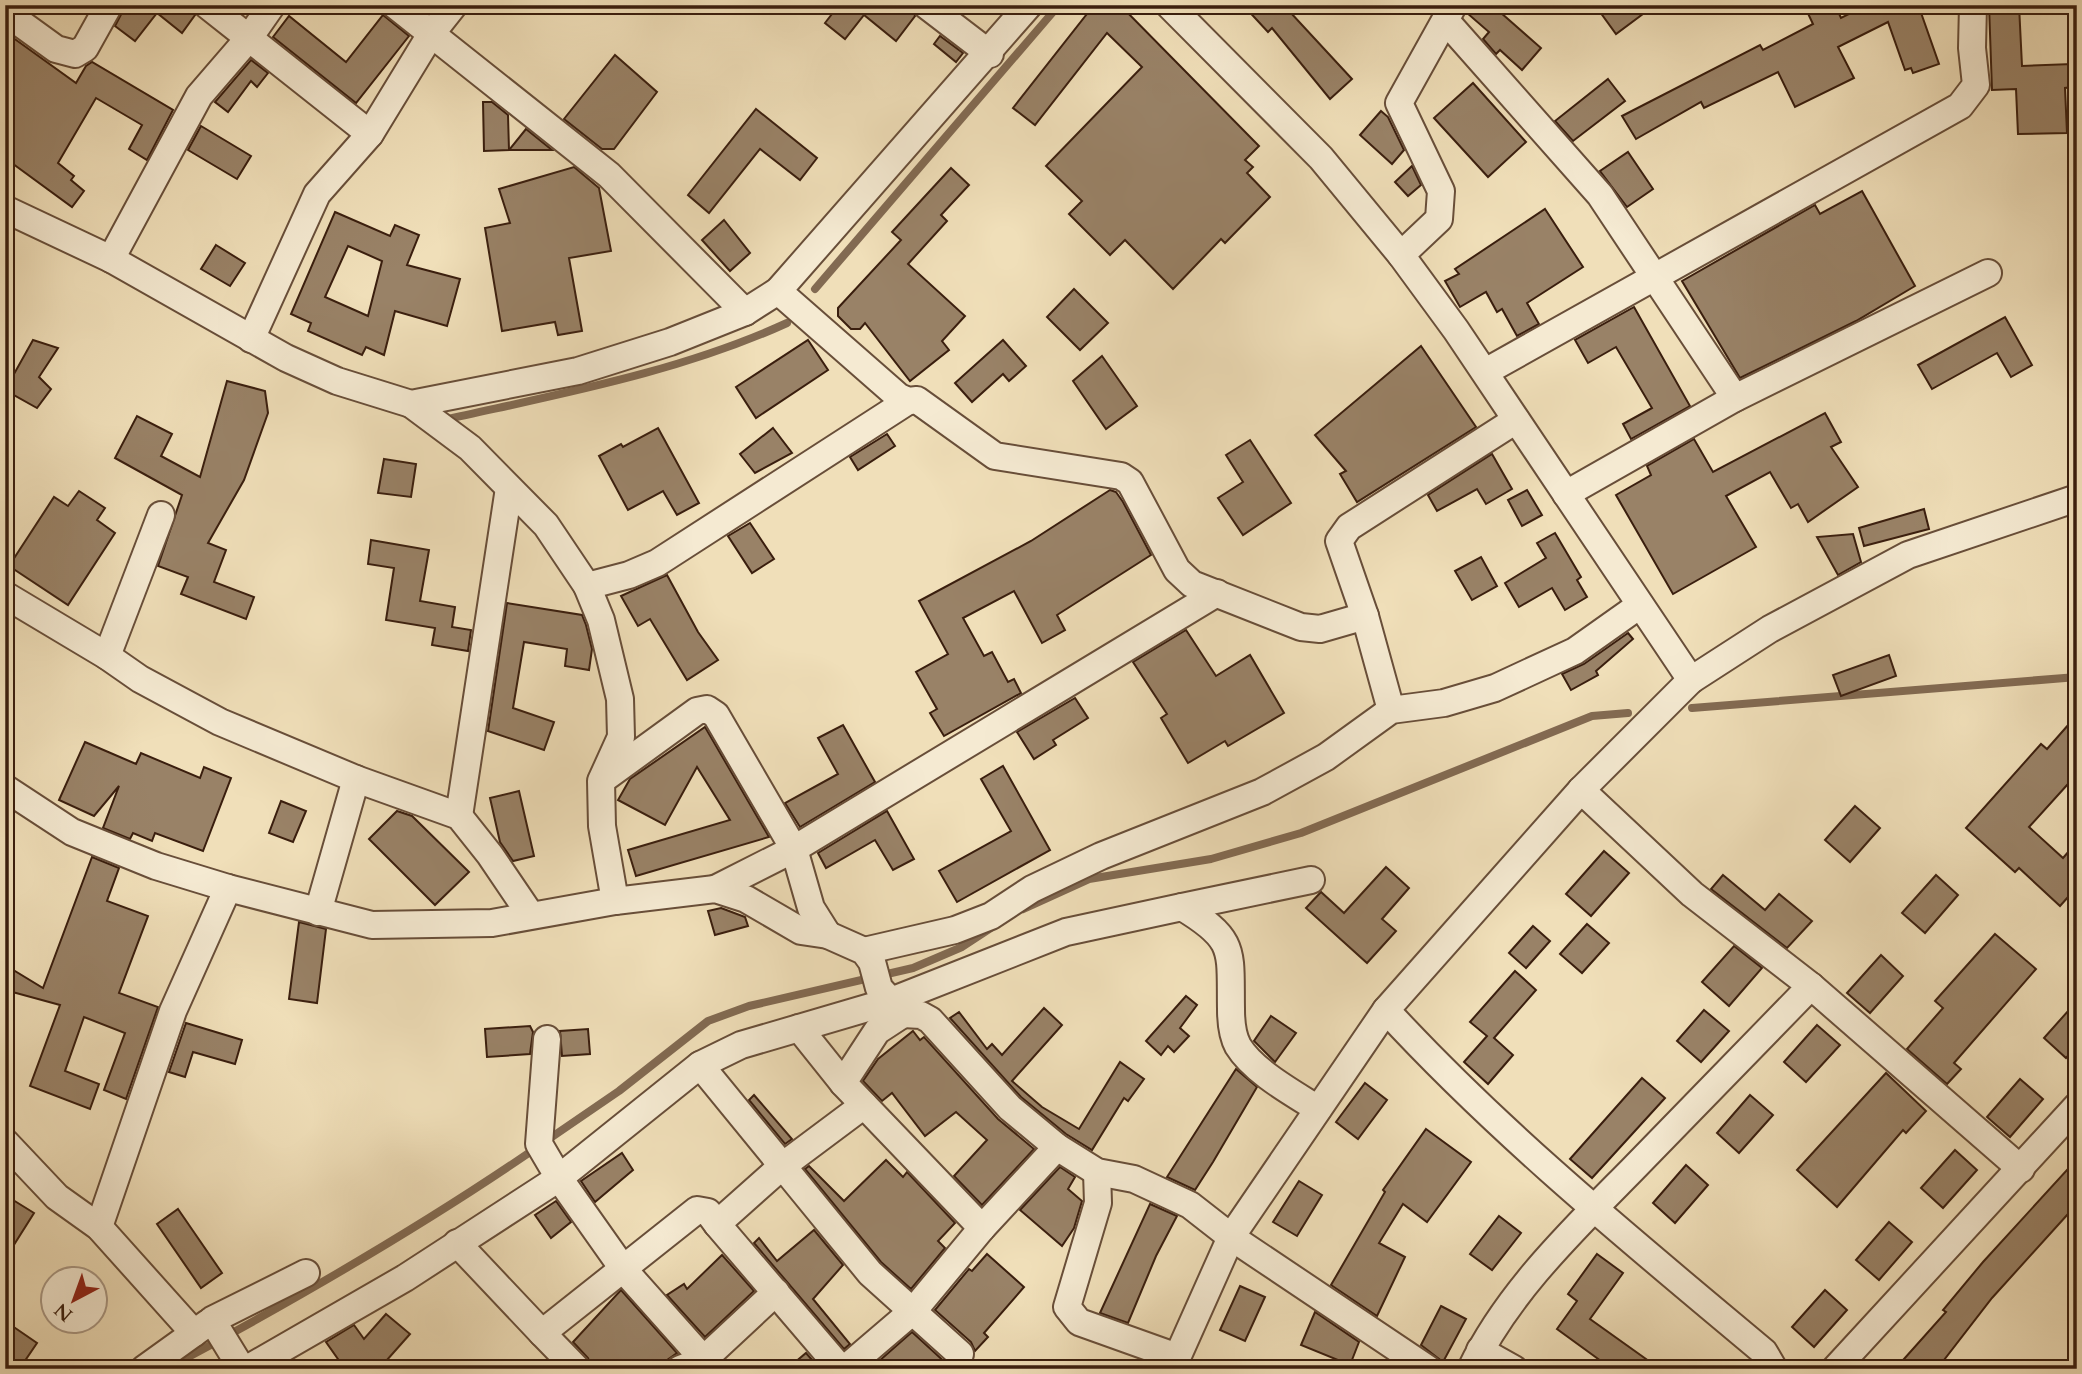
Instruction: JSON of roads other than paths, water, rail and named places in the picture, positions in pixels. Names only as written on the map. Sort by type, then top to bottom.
[{"type":"street","points":[[5,12],[56,49],[75,54],[85,48],[109,5]]},
{"type":"street","points":[[207,5],[370,134]]},
{"type":"street","points":[[111,260],[193,104],[249,38],[272,5]]},
{"type":"street","points":[[396,5],[609,175],[745,312]]},
{"type":"street","points":[[251,339],[317,194],[370,134],[432,34],[454,5]]},
{"type":"street","points":[[926,5],[990,54]]},
{"type":"street","points":[[411,404],[578,370],[670,342],[745,312],[778,291],[990,54],[1029,5]]},
{"type":"street","points":[[1169,5],[1321,158],[1401,255],[1485,372],[1691,680]]},
{"type":"street","points":[[1485,372],[1960,106],[1976,85],[1973,5]]},
{"type":"street","points":[[1401,255],[1438,219],[1441,191],[1399,103],[1450,13],[1600,195],[1652,277],[1735,398]]},
{"type":"street","points":[[5,209],[111,260],[251,339],[337,381],[411,404],[470,449],[546,525],[587,586],[601,621],[620,699],[621,737],[601,781],[602,826],[614,901]]},
{"type":"street","points":[[1566,494],[1735,398],[1988,272]]},
{"type":"street","points":[[778,291],[908,401]]},
{"type":"street","points":[[587,586],[629,575],[657,563],[908,401],[917,400],[995,456],[1121,476],[1130,482],[1177,570],[1192,584],[1301,627],[1320,629],[1365,617]]},
{"type":"street","points":[[1391,710],[1365,617],[1339,541],[1349,527],[1516,420]]},
{"type":"street","points":[[459,816],[509,488]]},
{"type":"street","points":[[1097,1172],[1098,1203],[1068,1307],[1079,1322],[1175,1363],[1231,1237],[1386,1010],[1581,790],[1691,680],[1770,629],[1908,555],[2077,498]]},
{"type":"street","points":[[107,656],[161,515]]},
{"type":"street","points":[[5,788],[72,832],[156,866],[228,888],[372,925],[492,923],[530,914],[614,901],[715,889],[794,849],[1217,593]]},
{"type":"street","points":[[5,596],[107,656],[140,680],[220,722],[356,779],[459,816],[490,855],[530,914]]},
{"type":"street","points":[[868,957],[991,916],[1032,889],[1101,856],[1262,792],[1326,757],[1391,710],[1444,703],[1495,688],[1575,651],[1640,605]]},
{"type":"street","points":[[601,781],[697,711],[707,709],[716,715],[794,849],[811,908],[828,935]]},
{"type":"street","points":[[318,912],[356,779]]},
{"type":"street","points":[[1581,790],[1692,894],[1811,986],[2021,1169]]},
{"type":"street","points":[[144,1369],[225,1346],[405,1278],[457,1243],[550,1162],[700,1065],[741,1045],[891,1001],[1066,932],[1311,880]]},
{"type":"street","points":[[99,1227],[173,1011],[228,888]]},
{"type":"street","points":[[715,889],[746,899],[801,931],[828,935],[868,957],[891,1001],[930,1020],[1010,1108],[1057,1147],[1097,1172],[1134,1179],[1191,1205],[1231,1237],[1428,1369]]},
{"type":"street","points":[[1182,907],[1220,934],[1230,951],[1231,1023],[1238,1045],[1272,1080],[1318,1109]]},
{"type":"street","points":[[1514,1369],[1476,1359],[1531,1278],[1594,1209],[1811,986]]},
{"type":"street","points":[[843,1083],[877,1031],[891,1001]]},
{"type":"street","points":[[1386,1010],[1421,1048],[1594,1209],[1764,1352],[1774,1369]]},
{"type":"street","points":[[799,1028],[843,1083],[982,1228]]},
{"type":"street","points":[[547,1039],[550,1162],[624,1270],[698,1366],[776,1292]]},
{"type":"street","points":[[700,1065],[870,1273],[960,1354]]},
{"type":"street","points":[[717,1224],[781,1167],[864,1105]]},
{"type":"street","points":[[1835,1369],[2077,1106]]},
{"type":"street","points":[[542,1333],[697,1210],[708,1212],[843,1369],[914,1310],[982,1228],[1057,1147]]},
{"type":"street","points":[[9,1156],[57,1197],[99,1227],[225,1346]]},
{"type":"street","points":[[457,1243],[577,1369]]},
{"type":"street","points":[[225,1346],[306,1273]]},
{"type":"waterway","points":[[815,289],[1059,5]]},
{"type":"waterway","points":[[444,420],[575,391],[662,368],[746,340],[787,323]]},
{"type":"waterway","points":[[1692,708],[2077,677]]},
{"type":"waterway","points":[[1023,909],[1089,879],[1211,859],[1301,833],[1592,716],[1628,713]]},
{"type":"waterway","points":[[546,1141],[619,1091],[708,1021],[749,1006],[913,968],[962,947],[991,928]]},
{"type":"waterway","points":[[166,1369],[354,1264],[446,1208],[536,1148]]}]
